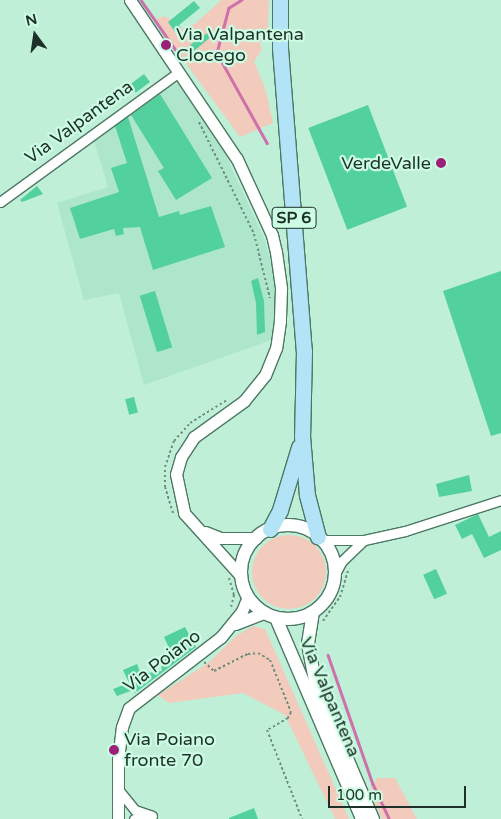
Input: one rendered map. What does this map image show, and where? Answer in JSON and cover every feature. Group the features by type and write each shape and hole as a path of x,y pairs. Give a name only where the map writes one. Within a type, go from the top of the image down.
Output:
{"highway":[{"name":"SP 6","path":"280,0 280,48 304,351 302,436"},
{"path":"270,529 292,478 302,436"},
{"path":"302,436 308,495 320,538"}],"main road":[{"path":"234,576 244,555 256,538 270,529 295,526 320,538 332,556 335,574"},
{"name":"Via Valpantena","path":"270,615 301,618 313,612 326,600 335,574"},
{"name":"Via Valpantena","path":"234,576 248,597 270,615 362,819"},
{"name":"Via Valpantena","path":"313,612 308,644 316,686 373,819"}],"street":[{"name":"Via Valpantena","path":"130,0 237,159 272,235 281,288 276,348 265,375 244,401 194,437 180,457 176,474 179,497 184,512 203,532 234,576"},
{"name":"Via Valpantena","path":"0,202 179,72"},
{"path":"320,538 364,540 405,531 501,500"},
{"path":"203,532 221,538 256,538"},
{"path":"335,574 342,561 364,540"},
{"name":"Via Poiano","path":"232,626 248,597"},
{"name":"Via Poiano","path":"118,819 122,727 130,708 199,657 232,626 246,617 270,615"},
{"path":"118,788 135,810 153,818"},
{"path":"134,819 153,818"}],"path":[{"path":"197,118 254,234 270,306"},
{"path":"176,518 165,487 168,454 190,423 232,396"},
{"path":"321,624 340,597 350,564"},
{"path":"230,610 234,595 234,576"},
{"path":"199,657 214,671 248,654 258,653 270,660 291,712 288,718 267,730 302,819"}],"shaded area":[{"path":"221,0 269,0 268,28 260,44 262,50 254,61 266,91 273,123 240,137 154,20 165,16 183,29 195,24"},
{"path":"181,82 216,134 264,238 281,297 286,335 144,385 119,293 84,300 57,203 108,187 94,141 160,91"},
{"path":"282,535 296,535 310,541 320,551 326,565 326,579 320,593 310,603 296,609 282,609 268,603 258,593 252,579 252,565 258,551 268,541"},
{"path":"253,626 265,629 349,819 335,819 285,715 243,693 169,703 158,695 208,663 236,636"},
{"path":"377,778 395,778 417,819 382,819 370,791"}],"building":[{"path":"194,1 200,8 179,25 181,28 175,32 168,22"},
{"path":"209,32 212,36 194,51 190,45"},
{"path":"144,74 150,82 136,93 130,85"},
{"path":"160,94 212,178 176,200 158,171 164,168 131,115"},
{"path":"368,105 407,207 347,230 308,128"},
{"path":"128,117 159,217 179,211 180,215 211,206 225,247 153,270 140,227 123,228 124,234 116,236 114,229 80,239 70,208 119,192 111,168 127,163 115,126"},
{"path":"37,186 43,194 22,202 20,200"},
{"path":"501,271 501,433 491,436 443,291"},
{"path":"258,278 264,301 265,332 257,335 256,303 251,281"},
{"path":"155,291 172,347 157,352 140,296"},
{"path":"134,397 138,413 129,415 125,399"},
{"path":"469,475 472,491 439,497 436,484"},
{"path":"478,514 489,537 501,531 501,550 484,558 472,534 462,539 455,525"},
{"path":"436,569 447,594 434,599 423,575"},
{"path":"185,627 196,647 135,693 133,690 117,696 113,689 129,683 123,670 137,664 141,674 162,671 160,657 171,652 164,637"},
{"path":"254,808 258,819 229,819 229,818"}],"waterway":[{"path":"141,0 182,59"},
{"path":"242,0 229,8 217,53 267,143"},
{"path":"328,655 373,784 389,819"}],"place":[{"name":"Via Valpantena Clocego","path":"166,45"},
{"name":"VerdeValle","path":"441,163"},
{"name":"Via Poiano fronte 70","path":"114,750"}]}
